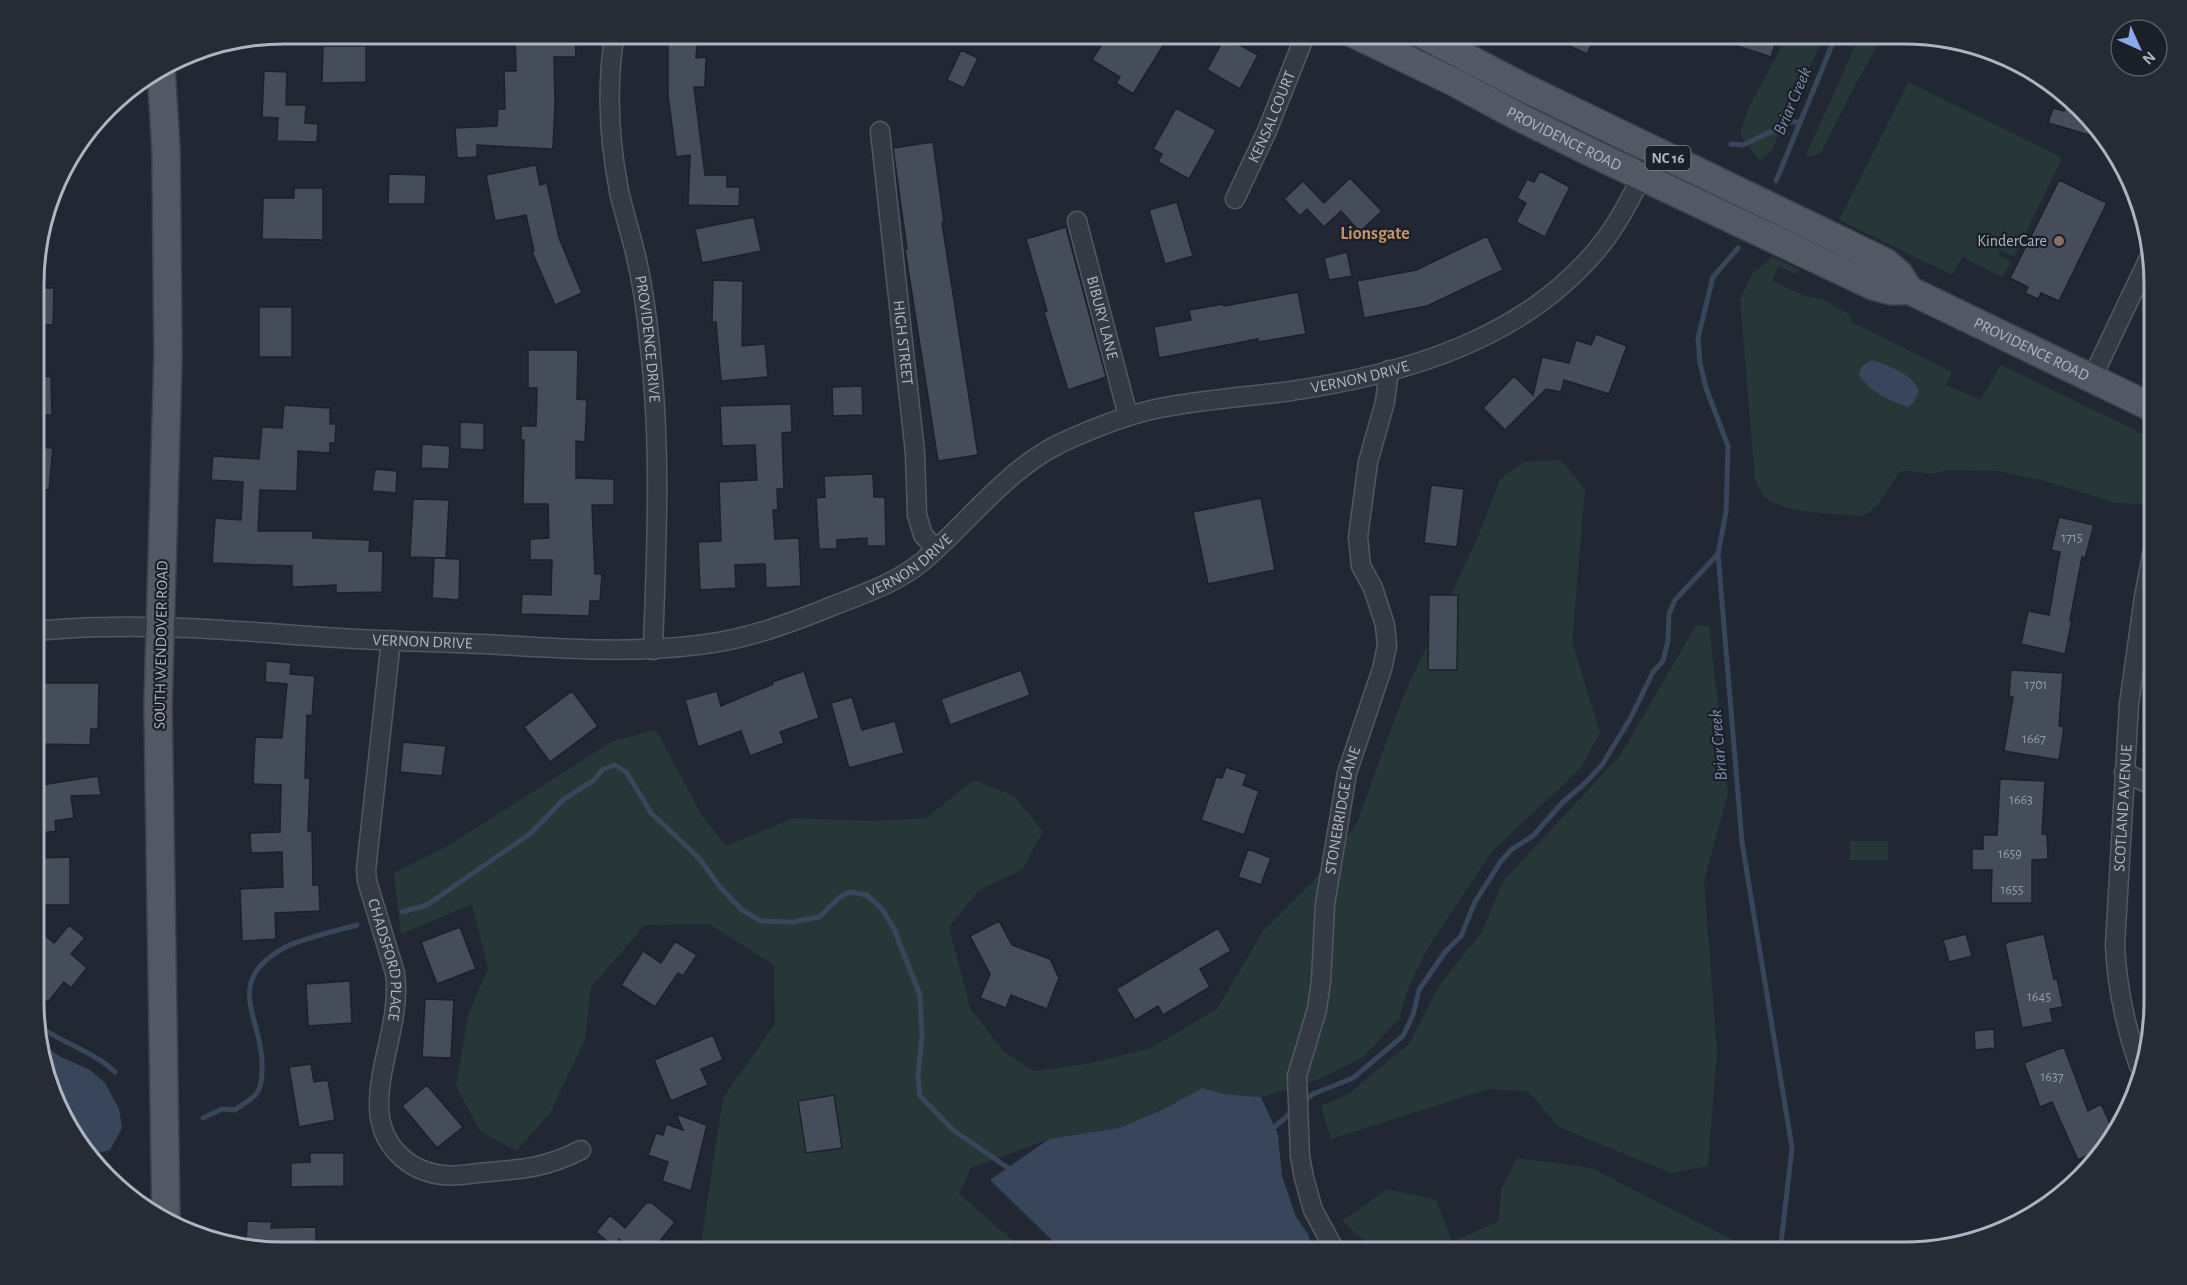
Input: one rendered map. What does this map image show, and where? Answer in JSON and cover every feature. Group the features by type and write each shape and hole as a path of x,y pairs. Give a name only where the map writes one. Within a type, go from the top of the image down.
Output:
{"main road":[{"name":"PROVIDENCE ROAD","path":"1375,44 1642,177 1873,286 1892,291 1910,290 2144,404"},
{"name":"PROVIDENCE ROAD","path":"1463,44 1519,85 1885,262 1899,274 1910,290"},
{"name":"SOUTH WENDOVER ROAD","path":"162,77 166,150 168,357 158,705 166,1211"}],"street":[{"name":"PROVIDENCE DRIVE","path":"614,44 610,79 613,151 619,190 643,291 653,376 657,510 653,650"},
{"name":"KENSAL COURT","path":"1235,199 1267,131 1302,44"},
{"path":"1454,82 1462,44"},
{"name":"HIGH STREET","path":"880,131 915,453 917,515 923,535 936,549"},
{"name":"VERNON DRIVE","path":"44,631 109,627 161,628 620,651 704,645 734,639 800,619 894,580 917,566 1008,479 1054,446 1100,426 1128,416 1186,404 1288,391 1389,370 1435,357 1474,342 1511,323 1545,300 1582,265 1607,237 1642,177 1654,150"},
{"name":"BIBURY LANE","path":"1077,221 1128,416"},
{"path":"2092,378 2143,270"},
{"name":"STONEBRIDGE LANE","path":"1331,1242 1313,1210 1300,1156 1297,1076 1317,1009 1321,981 1325,904 1347,773 1383,669 1387,646 1385,625 1373,588 1361,566 1358,537 1368,462 1385,402 1389,370"},
{"name":"SCOTLAND AVENUE","path":"2136,1059 2127,1033 2117,980 2116,956 2124,772 2144,597"},
{"name":"CHADSFORD PLACE","path":"391,640 366,870 367,881 396,984 396,1011 379,1103 380,1122 385,1136 392,1148 403,1159 427,1172 445,1176 544,1166 581,1150"},
{"path":"2124,772 2144,782"}],"shaded area":[{"path":"1783,44 1821,44 1786,113 1773,149 1760,161 1740,134 1748,109"},
{"path":"1856,44 1879,44 1820,154 1805,157"},
{"path":"1909,82 2062,158 2014,257 2000,250 1998,254 2011,262 2002,277 1962,257 1952,275 1839,220"},
{"path":"1771,256 1800,270 1796,274 1778,266 1772,281 1805,296 1822,299 1850,315 1851,322 1952,372 1946,385 1980,400 2001,365 2144,435 2143,504 2116,503 2045,481 1997,471 1947,470 1932,474 1901,471 1879,503 1870,512 1860,516 1797,510 1774,503 1765,497 1755,480 1740,299 1752,274"},
{"path":"1561,460 1585,489 1572,641 1600,733 1580,769 1493,850 1429,946 1409,986 1399,1019 1362,1058 1320,1079 1261,1097 1224,1094 1202,1088 1164,1109 1119,1128 1049,1139 971,1168 959,1194 1014,1242 704,1242 702,1236 723,1098 775,1024 774,965 709,924 645,925 591,987 585,1039 550,1113 516,1151 480,1131 456,1086 468,1015 488,969 472,904 401,934 394,873 446,847 613,741 656,730 701,814 726,846 794,818 871,821 926,818 974,780 1014,796 1043,831 1022,870 979,890 949,927 970,1008 1003,1051 1034,1071 1087,1064 1151,1048 1217,1009 1263,931 1313,881 1356,825 1402,699 1478,537 1500,479 1523,462"},
{"path":"1696,625 1709,626 1728,793 1704,881 1717,1052 1708,1166 1671,1173 1559,1127 1528,1091 1488,1089 1331,1139 1321,1106 1347,1095 1409,1044 1440,984 1482,932 1503,881 1620,756"},
{"path":"1850,841 1888,841 1888,860 1850,860"},
{"path":"1517,1158 1591,1168 1734,1242 1452,1242 1499,1221 1501,1189"},
{"path":"1388,1189 1436,1200 1452,1242 1366,1242 1342,1221"}],"water":[{"path":"1872,360 1900,371 1912,380 1919,391 1914,402 1908,407 1874,391 1863,381 1859,375 1861,367"},
{"path":"48,1048 90,1070 105,1083 119,1109 122,1128 110,1150 97,1153 76,1122 56,1079"},
{"path":"1202,1088 1224,1094 1261,1097 1278,1135 1282,1176 1296,1217 1308,1234 1310,1242 1054,1242 990,1180 1049,1139 1119,1128 1164,1109"}],"building":[{"path":"515,44 575,44 576,57 554,57 553,149 477,145 477,157 457,158 455,128 497,126 498,109 505,109 504,71 516,71"},
{"path":"668,44 697,44 696,58 706,57 705,87 694,87 705,175 727,175 727,187 740,187 739,206 688,205 690,155 676,157 668,95"},
{"path":"1102,44 1164,44 1133,94 1116,83 1120,77 1092,60"},
{"path":"1221,44 1238,44 1258,55 1240,89 1207,70"},
{"path":"1565,44 1592,44 1587,54"},
{"path":"1731,44 1775,44 1771,57"},
{"path":"323,46 366,46 366,82 322,83"},
{"path":"961,50 978,58 964,88 947,80"},
{"path":"264,71 287,72 286,105 306,105 305,123 318,124 317,142 277,141 278,118 262,117"},
{"path":"2065,106 2093,136 2048,123 2053,108 2064,111"},
{"path":"1176,108 1216,130 1189,179 1158,162 1162,154 1153,149"},
{"path":"933,142 944,223 942,223 978,455 938,461 905,249 907,249 893,148"},
{"path":"536,165 540,185 547,183 559,238 582,293 555,305 532,252 534,251 526,215 495,221 486,175"},
{"path":"1540,171 1570,187 1545,237 1516,222 1526,203 1517,198 1527,179 1534,182"},
{"path":"389,174 426,175 425,204 388,204"},
{"path":"1350,178 1382,211 1360,232 1341,211 1324,227 1307,209 1300,216 1284,199 1303,181 1324,203"},
{"name":"KinderCare","path":"2059,180 2107,203 2059,301 2041,293 2038,299 2025,293 2028,287 2010,278"},
{"path":"294,188 323,188 323,240 262,239 263,198 294,198"},
{"path":"1177,202 1193,256 1165,264 1149,210"},
{"path":"754,217 761,251 702,263 695,229"},
{"path":"1066,227 1106,377 1068,390 1044,312 1047,311 1026,239"},
{"path":"1487,236 1503,270 1427,306 1364,318 1357,281 1416,270"},
{"path":"1347,252 1352,276 1329,280 1324,258"},
{"path":"713,280 743,281 742,346 765,344 768,377 721,381 716,322 712,322"},
{"path":"44,288 54,288 53,325 44,324"},
{"path":"1298,292 1306,334 1258,342 1258,339 1159,358 1154,327 1191,320 1189,310"},
{"path":"259,307 292,307 292,357 259,357"},
{"path":"1596,334 1627,346 1609,394 1564,380 1561,392 1546,389 1505,430 1483,408 1514,376 1533,395 1542,357 1569,363 1576,340 1591,345"},
{"path":"528,350 578,350 577,399 587,400 585,442 576,441 576,478 614,479 614,505 592,505 595,574 602,574 600,601 590,601 589,616 521,614 522,594 551,595 552,560 530,560 530,539 549,538 548,504 523,504 524,440 521,440 521,426 536,426 537,388 528,388"},
{"path":"44,376 51,376 52,415 44,415"},
{"path":"862,386 863,415 833,416 832,387"},
{"path":"791,404 792,432 782,433 784,489 777,489 778,510 773,510 775,539 799,538 801,586 766,588 765,564 735,565 736,588 700,590 698,542 721,541 719,482 757,480 755,445 722,446 720,406"},
{"path":"284,405 330,408 330,424 336,424 335,443 330,443 330,453 298,451 297,491 260,490 258,531 313,531 313,538 370,540 369,551 383,551 382,592 336,593 336,585 292,587 292,566 212,563 215,518 241,520 243,482 211,480 213,456 259,459 262,427 282,428"},
{"path":"460,422 484,423 484,450 460,449"},
{"path":"422,444 450,446 449,469 421,468"},
{"path":"44,448 53,448 49,490 44,490"},
{"path":"375,469 397,471 396,493 372,491"},
{"path":"873,474 874,497 885,497 886,546 867,546 867,538 837,540 837,549 819,549 816,498 825,497 824,476"},
{"path":"1431,485 1464,489 1457,547 1424,543"},
{"path":"1261,498 1275,570 1208,584 1193,512"},
{"path":"413,499 449,500 446,558 410,557"},
{"path":"2059,517 2094,525 2085,558 2082,557 2065,654 2021,644 2028,611 2049,615 2060,552 2051,550"},
{"path":"434,558 460,559 459,600 432,598"},
{"path":"1429,595 1458,595 1457,670 1428,670"},
{"path":"266,661 291,663 290,674 315,676 312,716 307,715 305,778 310,778 308,831 312,831 313,885 319,885 320,911 275,913 276,939 242,941 240,889 283,887 282,852 251,853 250,833 280,832 281,785 253,784 255,737 282,738 287,684 265,682"},
{"path":"1021,670 1030,695 950,725 941,699"},
{"path":"2011,670 2063,673 2059,726 2064,727 2059,760 2004,751 2013,697 2009,697"},
{"path":"804,671 819,718 780,732 784,743 750,756 741,731 698,747 685,700 717,691 721,706 773,684 772,682"},
{"path":"44,683 99,683 98,729 91,729 90,745 44,744"},
{"path":"572,691 598,726 550,762 524,727"},
{"path":"852,697 862,730 895,721 904,753 849,768 831,703"},
{"path":"403,742 446,746 442,776 400,772"},
{"path":"1226,767 1247,774 1243,785 1259,791 1244,835 1201,820 1216,777 1222,778"},
{"path":"98,776 101,795 71,796 74,818 55,821 56,831 44,833 44,785"},
{"path":"2000,779 2045,781 2042,834 2047,834 2048,859 2032,860 2032,903 1991,903 1992,870 1972,870 1972,849 1983,849 1983,835 1997,835"},
{"path":"1248,849 1271,858 1261,885 1238,877"},
{"path":"70,857 70,905 44,905 44,858"},
{"path":"999,921 1012,945 1050,959 1059,978 1047,1009 1011,995 1006,1008 980,998 990,974 970,936"},
{"path":"69,925 85,938 71,954 87,968 71,988 64,982 48,1002 44,999 44,935 54,943"},
{"path":"460,927 476,969 437,984 421,942"},
{"path":"1218,928 1231,951 1200,969 1210,987 1163,1015 1158,1006 1135,1020 1116,989"},
{"path":"1966,934 1972,956 1949,962 1943,940"},
{"path":"2044,934 2063,1007 2050,1009 2053,1022 2022,1028 2005,943"},
{"path":"675,941 697,955 683,976 678,973 655,1007 621,985 643,951 661,963"},
{"path":"350,981 352,1023 308,1026 306,984"},
{"path":"425,999 454,1000 451,1058 422,1057"},
{"path":"1994,1029 1995,1048 1975,1050 1974,1031"},
{"path":"713,1035 723,1060 701,1069 708,1085 671,1101 654,1060"},
{"path":"2064,1047 2088,1111 2101,1104 2110,1123 2088,1155 2078,1160 2052,1102 2040,1107 2024,1063"},
{"path":"311,1064 314,1082 328,1080 335,1120 299,1127 289,1067"},
{"path":"427,1085 463,1127 437,1148 402,1106"},
{"path":"834,1095 842,1148 806,1153 798,1101"},
{"path":"676,1114 707,1125 691,1191 662,1181 668,1162 648,1155 656,1133 663,1135 666,1124 683,1130"},
{"path":"310,1153 344,1153 344,1186 291,1187 291,1163 310,1162"},
{"path":"646,1203 652,1203 675,1222 659,1242 623,1242 619,1239 616,1242 608,1242 596,1232 610,1215 625,1228"},
{"path":"247,1221 272,1222 271,1228 316,1227 316,1242 246,1238"}],"waterway":[{"name":"Briar Creek","path":"1776,181 1832,44"},
{"path":"1731,144 1743,145 1792,122 1799,122"},
{"name":"Briar Creek","path":"1738,248 1713,277 1698,338 1700,363 1706,388 1728,446 1726,512 1718,554 1742,842 1792,1148 1781,1242"},
{"path":"1302,1103 1313,1094 1353,1078 1403,1036 1413,1015 1419,990 1445,952 1461,936 1475,902 1501,861 1512,849 1533,836 1563,802 1602,765 1630,719 1653,672 1663,661 1668,641 1669,614 1675,600 1718,554"},
{"path":"402,912 427,905 531,833 563,800 594,780 603,769 615,765 627,773 651,813 699,858 720,887 742,910 761,921 793,922 819,917 840,897 850,892 867,895 882,909 894,929 920,995 922,1036 918,1076 920,1096 953,1130 1014,1170"},
{"path":"203,1118 222,1109 235,1110 257,1093 261,1083 261,1053 250,1004 250,990 254,976 264,962 282,949 298,942 357,925"},
{"path":"46,1030 97,1058 115,1072"},
{"path":"1270,1131 1293,1111"}],"place":[{"name":"KinderCare","path":"2059,241"}],"district":[{"name":"Lionsgate","path":"1375,234"}]}
